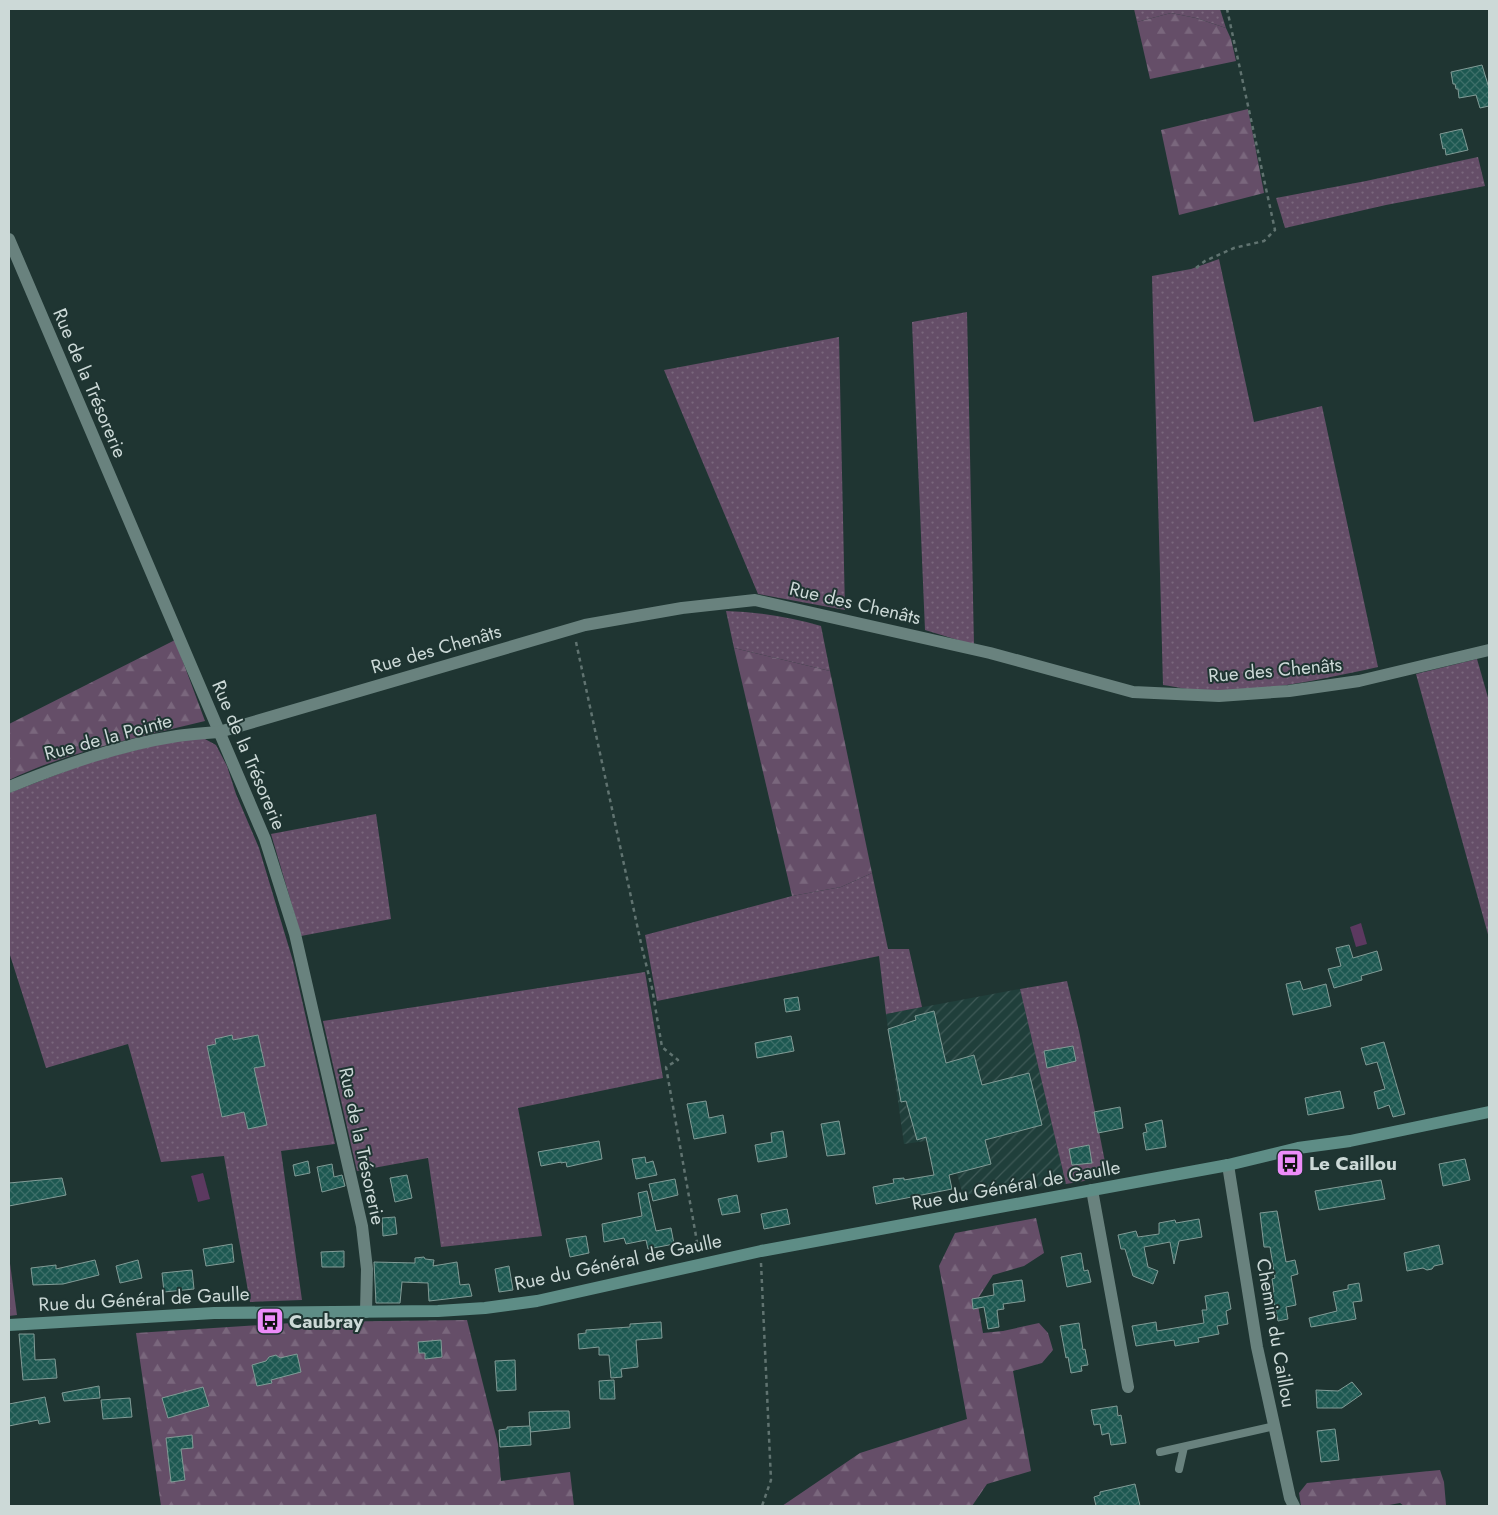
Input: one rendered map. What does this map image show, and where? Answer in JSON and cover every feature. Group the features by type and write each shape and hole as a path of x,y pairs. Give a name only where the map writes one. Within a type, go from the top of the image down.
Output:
{"main road":[{"name":"Rue du Général de Gaulle","path":"9,1325 214,1313 438,1311 485,1308 537,1300 761,1251 1228,1165 1298,1148 1350,1141 1489,1112"}],"street":[{"name":"Rue de la Trésorerie","path":"9,239 264,839 295,934 362,1226 366,1268 366,1312"},
{"name":"Rue des Chenâts","path":"219,732 573,628 682,608 755,600 990,653 1133,692 1219,696 1289,692 1358,681 1489,650"},
{"name":"Rue de la Pointe","path":"9,787 50,770 110,752 176,736 219,732"},
{"name":"Chemin du Caillou","path":"1228,1165 1257,1347 1290,1498 1294,1506"},
{"path":"1092,1190 1128,1386"}],"lane":[{"path":"1160,1452 1275,1426"},
{"path":"1179,1468 1184,1447"}],"path":[{"path":"1196,268 1205,261 1234,248 1264,241 1276,230 1227,9"},
{"path":"573,628 652,988 662,1046 678,1060 666,1067 701,1264"},
{"path":"761,1251 771,1480 762,1506"}],"shaded area":[{"path":"1361,923 1367,944 1356,947 1350,927"},
{"path":"1020,989 1066,1184 963,1195 947,1138 904,1144 886,1014"},
{"path":"203,1173 210,1199 198,1202 191,1176"}],"green space":[{"path":"1134,9 1220,9 1226,28 1196,18 1171,13 1137,22"},
{"path":"1171,13 1196,18 1226,28 1231,39 1236,61 1150,79 1137,22"},
{"path":"1248,109 1264,193 1179,215 1161,130"},
{"path":"1478,157 1485,186 1386,205 1285,228 1276,198 1366,181"},
{"path":"1219,259 1254,422 1322,406 1378,667 1272,687 1229,691 1191,690 1163,685 1152,276 1191,269"},
{"path":"967,312 974,645 925,630 912,322"},
{"path":"839,337 845,610 758,594 664,370"},
{"path":"726,611 774,616 821,626 830,671 734,648"},
{"path":"175,640 205,721 80,753 9,780 9,724"},
{"path":"734,648 830,671 872,873 841,887 792,896"},
{"path":"1477,659 1489,701 1489,938 1416,674"},
{"path":"188,737 205,739 216,745 227,766 236,794 259,848 293,961 335,1144 281,1151 302,1300 250,1302 224,1156 161,1162 128,1044 46,1068 9,952 9,793 92,761"},
{"path":"376,814 391,919 301,936 271,834"},
{"path":"872,873 888,949 909,949 922,1007 886,1014 879,956 657,1001 645,935 792,896 841,887"},
{"path":"645,972 663,1078 518,1108 542,1236 441,1247 428,1158 357,1171 323,1021"},
{"path":"1067,981 1079,1031 1108,1177 1066,1184 1020,989"},
{"path":"1036,1218 1044,1253 1024,1266 993,1275 977,1300 983,1333 1003,1331 1039,1323 1048,1333 1053,1350 1042,1363 1013,1371 1031,1471 987,1484 972,1506 782,1506 860,1453 967,1419 939,1266 955,1233"},
{"path":"9,1256 17,1315 9,1316"},
{"path":"467,1320 498,1444 501,1481 570,1472 574,1506 161,1506 136,1333 307,1322"},
{"path":"1440,1470 1444,1482 1446,1505 1443,1506 1404,1506 1400,1503 1384,1506 1301,1506 1299,1493 1307,1483"}],"building":[{"path":"1482,65 1489,88 1489,106 1480,108 1476,95 1459,98 1458,89 1453,84 1451,72"},
{"path":"1462,129 1468,150 1446,155 1440,134"},
{"path":"1349,945 1353,958 1377,951 1382,970 1361,976 1362,980 1334,988 1328,969 1341,966 1336,948"},
{"path":"1300,981 1303,990 1326,984 1331,1006 1293,1015 1286,984"},
{"path":"798,997 800,1010 786,1012 784,999"},
{"path":"934,1011 946,1063 974,1055 982,1085 1029,1073 1042,1125 985,1140 991,1164 949,1175 952,1189 876,1204 873,1187 894,1183 893,1179 904,1178 904,1180 934,1175 926,1137 917,1140 906,1101 901,1102 888,1029 916,1020 915,1016"},
{"path":"232,1035 233,1040 258,1035 265,1066 254,1068 267,1125 248,1129 244,1112 222,1117 207,1046 216,1044 215,1039"},
{"path":"791,1036 794,1051 757,1058 755,1043"},
{"path":"1384,1042 1405,1114 1393,1117 1389,1105 1378,1109 1374,1092 1385,1089 1377,1062 1366,1065 1361,1048"},
{"path":"1073,1046 1076,1061 1047,1068 1044,1051"},
{"path":"1340,1091 1344,1108 1308,1115 1305,1098"},
{"path":"706,1101 709,1118 723,1115 726,1133 694,1139 687,1104"},
{"path":"1120,1107 1123,1128 1098,1133 1094,1112"},
{"path":"1162,1120 1166,1147 1146,1150 1143,1133 1147,1132 1145,1124"},
{"path":"839,1121 845,1154 827,1156 821,1124"},
{"path":"783,1131 787,1157 758,1162 755,1145 772,1142 771,1133"},
{"path":"599,1141 602,1159 567,1167 566,1162 541,1166 538,1152"},
{"path":"1089,1145 1092,1163 1072,1165 1069,1149"},
{"path":"645,1157 646,1163 653,1161 657,1175 636,1179 632,1159"},
{"path":"1465,1159 1470,1180 1443,1186 1439,1164"},
{"path":"308,1161 310,1173 295,1176 293,1165"},
{"path":"332,1164 334,1177 342,1175 345,1186 322,1192 317,1167"},
{"path":"407,1175 412,1198 395,1202 390,1178"},
{"path":"62,1178 66,1195 9,1206 9,1183"},
{"path":"675,1179 678,1195 653,1201 649,1184"},
{"path":"1381,1180 1385,1199 1319,1210 1315,1191"},
{"path":"647,1191 656,1231 671,1228 674,1244 648,1249 646,1240 626,1244 624,1238 604,1242 602,1224 642,1216 638,1193"},
{"path":"737,1195 740,1212 722,1215 718,1199"},
{"path":"787,1209 790,1224 764,1229 761,1214"},
{"path":"1277,1211 1286,1262 1295,1260 1298,1274 1291,1276 1296,1305 1286,1307 1288,1319 1278,1321 1272,1292 1274,1292 1272,1279 1275,1278 1270,1247 1264,1247 1260,1213"},
{"path":"395,1217 397,1234 383,1236 382,1218"},
{"path":"1199,1219 1202,1237 1179,1241 1174,1264 1170,1242 1144,1247 1148,1267 1158,1271 1153,1284 1133,1276 1125,1249 1121,1249 1118,1235 1136,1231 1138,1237 1159,1234 1159,1223 1175,1220 1176,1223"},
{"path":"586,1236 589,1253 570,1257 566,1239"},
{"path":"232,1244 234,1262 206,1266 203,1249"},
{"path":"1439,1245 1443,1264 1427,1270 1423,1268 1407,1271 1404,1253"},
{"path":"344,1251 344,1267 322,1267 321,1252"},
{"path":"1081,1253 1084,1271 1088,1270 1091,1282 1067,1287 1061,1257"},
{"path":"424,1257 425,1259 434,1260 433,1266 457,1262 460,1285 469,1284 472,1296 429,1301 428,1283 402,1282 400,1303 376,1303 374,1262 415,1263 415,1258"},
{"path":"95,1260 99,1275 63,1284 33,1285 31,1268 56,1265 56,1269"},
{"path":"138,1260 142,1278 120,1283 116,1266"},
{"path":"509,1266 513,1290 499,1292 495,1269"},
{"path":"192,1270 194,1289 164,1292 162,1273"},
{"path":"1022,1280 1025,1301 1003,1304 1004,1309 997,1310 999,1327 988,1329 984,1307 973,1309 972,1299 994,1295 993,1284"},
{"path":"1359,1283 1362,1301 1353,1302 1356,1319 1311,1327 1309,1318 1337,1311 1333,1292 1348,1289 1348,1285"},
{"path":"1228,1292 1231,1309 1226,1311 1228,1324 1217,1326 1219,1334 1198,1338 1199,1342 1175,1346 1174,1340 1136,1346 1132,1326 1156,1322 1157,1331 1204,1323 1202,1310 1207,1310 1205,1296"},
{"path":"661,1322 662,1338 636,1340 638,1367 621,1369 622,1377 611,1378 609,1355 599,1355 599,1347 579,1349 578,1334 586,1333 586,1330 630,1327 630,1324"},
{"path":"1079,1323 1083,1350 1085,1349 1088,1365 1081,1366 1082,1371 1071,1373 1060,1326"},
{"path":"19,1334 34,1334 35,1360 55,1359 57,1378 23,1380"},
{"path":"441,1340 442,1357 425,1359 425,1353 419,1353 418,1342"},
{"path":"297,1354 301,1372 271,1380 272,1383 257,1386 252,1365 266,1361 269,1357 276,1355 280,1358"},
{"path":"515,1360 516,1390 497,1391 495,1361"},
{"path":"614,1380 615,1399 600,1399 599,1381"},
{"path":"1352,1382 1362,1394 1342,1408 1317,1408 1316,1390 1338,1391"},
{"path":"99,1386 100,1398 64,1401 62,1393"},
{"path":"203,1387 209,1406 168,1418 162,1398"},
{"path":"45,1397 50,1422 39,1424 38,1420 9,1426 9,1404"},
{"path":"130,1398 132,1417 103,1419 101,1400"},
{"path":"1117,1406 1118,1416 1121,1415 1126,1443 1111,1445 1109,1433 1102,1435 1100,1424 1094,1425 1091,1410"},
{"path":"569,1411 570,1428 530,1432 529,1412"},
{"path":"530,1426 531,1445 500,1447 499,1430 507,1429 507,1427"},
{"path":"1335,1429 1339,1460 1321,1462 1317,1431"},
{"path":"192,1435 193,1448 181,1449 185,1480 171,1482 166,1438"},
{"path":"1135,1484 1140,1506 1096,1506 1094,1497 1100,1495 1100,1492"}],"place":[{"name":"Le Caillou","path":"1290,1163"},
{"name":"Caubray","path":"270,1321"}]}
